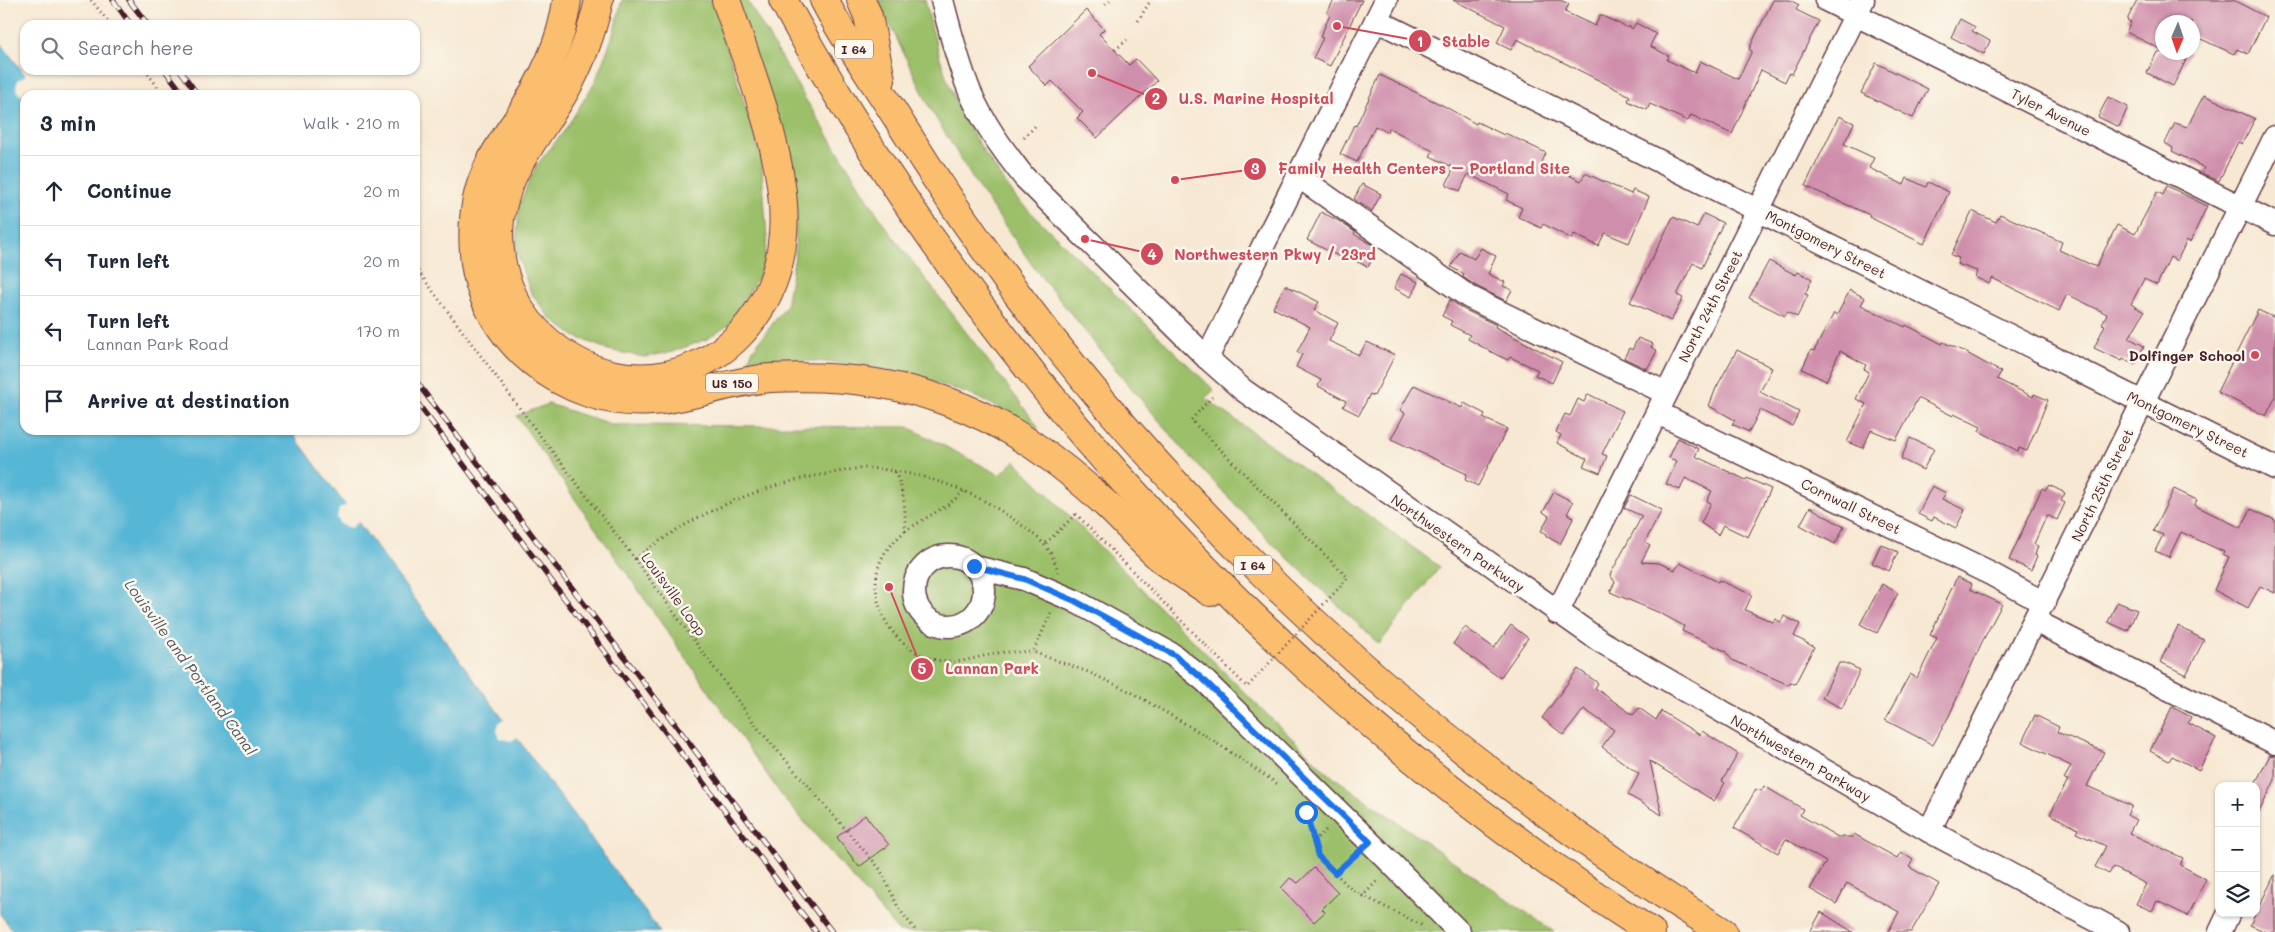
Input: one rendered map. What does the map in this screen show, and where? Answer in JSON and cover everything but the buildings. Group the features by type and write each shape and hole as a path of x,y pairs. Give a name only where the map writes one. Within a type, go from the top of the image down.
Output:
{"highway":[{"name":"US 150","path":"567,0 561,35 546,71 485,173 474,220 474,253 482,291 502,329 522,353 547,374 561,382 591,395 609,400 651,401 739,382 809,378 873,382 943,400 988,419 1037,447 1102,500 1159,557 1266,630"},
{"path":"599,0 578,68 556,106 516,167 506,188 501,210 501,255 510,290 519,308 533,327 556,348 576,360 597,369 622,375 644,377 665,375 686,369 718,353 737,339 759,312 772,284 781,254 784,215 778,172 765,120 726,0"},
{"name":"I 64","path":"783,0 822,70 880,163 937,246 1005,339 1049,394 1142,502 1266,630 1343,700 1426,769 1537,855 1651,932"},
{"name":"I 64","path":"824,0 941,188 998,270 1122,425 1245,557 1335,643 1439,732 1537,808 1660,893 1723,932"},
{"path":"861,0 868,16 884,96"}],"street":[{"name":"Northwestern Parkway","path":"942,0 951,37 970,93 1002,149 1024,177 1207,358 1243,390 1557,613 1600,641 1929,831 2114,931"},
{"path":"1207,358 1386,0"},
{"name":"Tyler Avenue","path":"1826,0 1860,7 2275,224"},
{"name":"North 24th Street","path":"1557,613 1860,7"},
{"name":"Montgomery Street","path":"1376,20 2275,468"},
{"name":"North 25th Street","path":"1929,831 2275,138"},
{"name":"Cornwall Street","path":"1298,176 1469,297 1662,403 1990,574 2039,612 2275,743"},
{"path":"974,566 1024,579 1075,601 1174,655 1205,681 1370,842 1458,932"},
{"path":"2220,932 2227,917"}],"path":[{"path":"92,0 107,20"},
{"path":"1105,4 1110,0"},
{"path":"1138,21 1151,0"},
{"path":"1115,50 1127,40"},
{"path":"149,75 160,90"},
{"path":"1024,138 1037,124"},
{"name":"Louisville Loop","path":"420,274 535,429 635,559 757,727 880,869 899,909 917,932"},
{"path":"1046,543 1076,514 1247,687 1348,578 1191,420 1212,397"},
{"path":"635,559 682,526 726,504 775,486 816,476 863,468 895,471 965,491 993,506 1046,543 1057,567 1060,580"},
{"path":"895,471 902,487 905,508 905,531"},
{"path":"965,491 949,504 905,531 890,545 881,560 877,576 877,593 887,623 896,637 912,651 929,659 943,662 960,662 999,653 1033,652 1088,672 1131,692 1206,736 1283,788"},
{"path":"1033,652 1051,611"},
{"path":"1299,802 1306,812 1318,856 1352,890 1362,897 1425,927"},
{"path":"1335,873 1370,842"}],"green space":[{"path":"622,0 712,0 761,157 767,239 762,270 730,324 707,339 672,352 644,357 609,350 574,336 550,318 531,293 516,251 519,205 536,166 565,130 595,82 612,38"},
{"path":"738,0 747,0 806,100 885,226 1037,425 1039,435 1001,409 980,399 956,389 901,374 818,361 795,361 757,366 752,364 749,359 752,351 786,306 795,256 796,211"},
{"path":"878,0 925,0 940,58 962,114 974,136 1016,198 1214,390 1205,398 1440,567 1379,644 1275,546 1190,457 1117,371 1035,269 976,184 931,110"},
{"path":"548,404 614,425 908,427 1000,475 1015,461 1252,700 1329,774 1554,932 899,932 782,796 517,416"}],"water":[{"name":"Louisville and Portland Canal","path":"0,42 20,68 20,75 25,75 36,90 20,90 20,435 294,435 660,932 14,932 0,914"}],"pier":[{"path":"28,75 39,90 20,90 20,94 16,87 18,80"},
{"path":"348,504 360,520 351,528 340,524 337,517 339,509"},
{"path":"506,718 519,736 511,741 500,738 497,731 499,723"}],"railway":[{"path":"113,0 127,20"},
{"path":"129,0 144,20"},
{"path":"169,75 180,90"},
{"path":"184,75 194,90"},
{"path":"420,387 832,932"},
{"path":"420,407 816,932"}],"place":[{"name":"Stable","path":"1337,26"},
{"name":"U.S. Marine Hospital","path":"1092,73"},
{"name":"Family Health Centers – Portland Site","path":"1175,180"},
{"name":"Northwestern Pkwy / 23rd","path":"1085,239"},
{"name":"Dolfinger School","path":"2255,355"},
{"name":"Lannan Park","path":"889,587"}],"route":[{"path":"974,566 1024,579 1075,601 1174,655 1205,681 1370,842 1335,873 1318,856 1306,812"}]}
